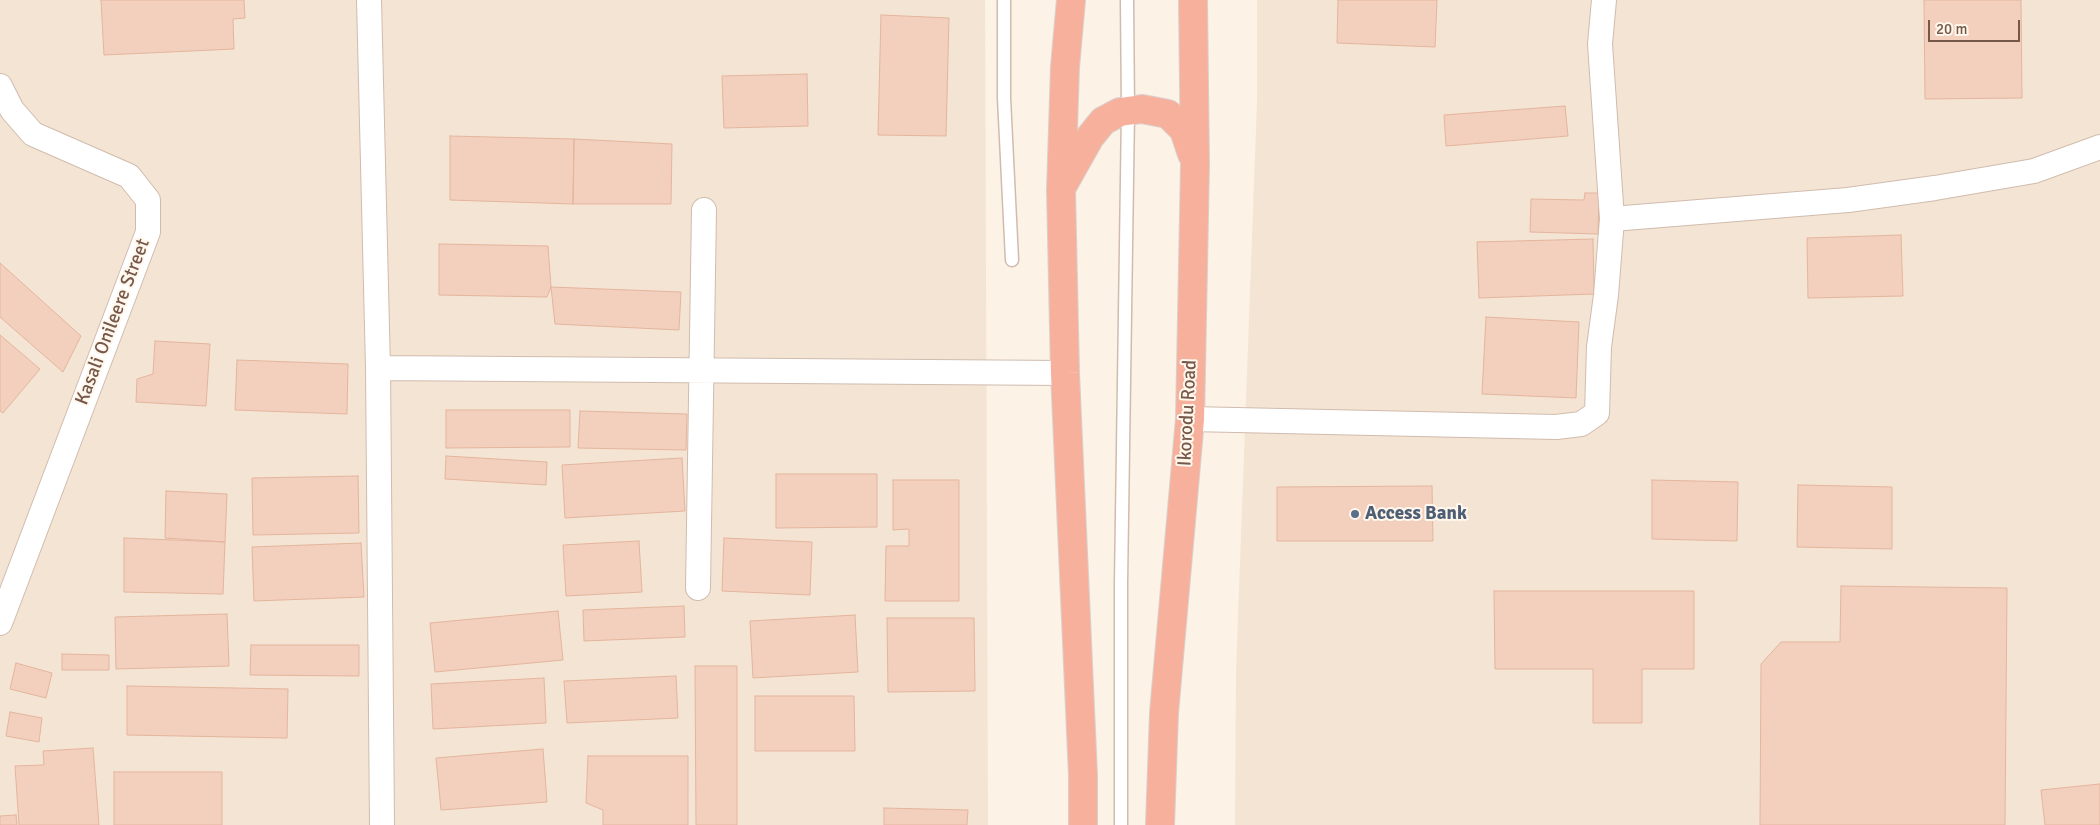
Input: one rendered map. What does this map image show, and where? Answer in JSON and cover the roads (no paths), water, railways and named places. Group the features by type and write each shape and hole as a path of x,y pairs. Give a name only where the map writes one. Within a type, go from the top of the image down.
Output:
{"highway":[{"path":"1071,0 1065,67 1060,190 1065,372 1083,776 1082,825"},
{"name":"Ikorodu Road","path":"1160,825 1164,713 1190,419 1195,166 1194,0"},
{"path":"1060,190 1090,137 1103,121 1120,112 1142,109 1168,114 1184,130 1195,166"}],"street":[{"path":"369,0 378,368 382,825"},
{"path":"1190,419 1556,427 1581,424 1597,413 1599,347 1606,295 1612,219 1600,44 1604,0"},
{"name":"Kasali Onileere Street","path":"0,86 12,110 33,134 129,176 148,200 148,232 0,623"},
{"path":"1612,219 1848,200 1934,188 2034,171 2100,146"},
{"path":"698,588 704,210"},
{"path":"378,368 1065,372"}],"lane":[{"path":"1004,0 1004,98 1012,260"},
{"path":"1121,825 1121,583 1128,111 1127,0"}],"place":[{"name":"Access Bank","path":"1355,514"}]}
